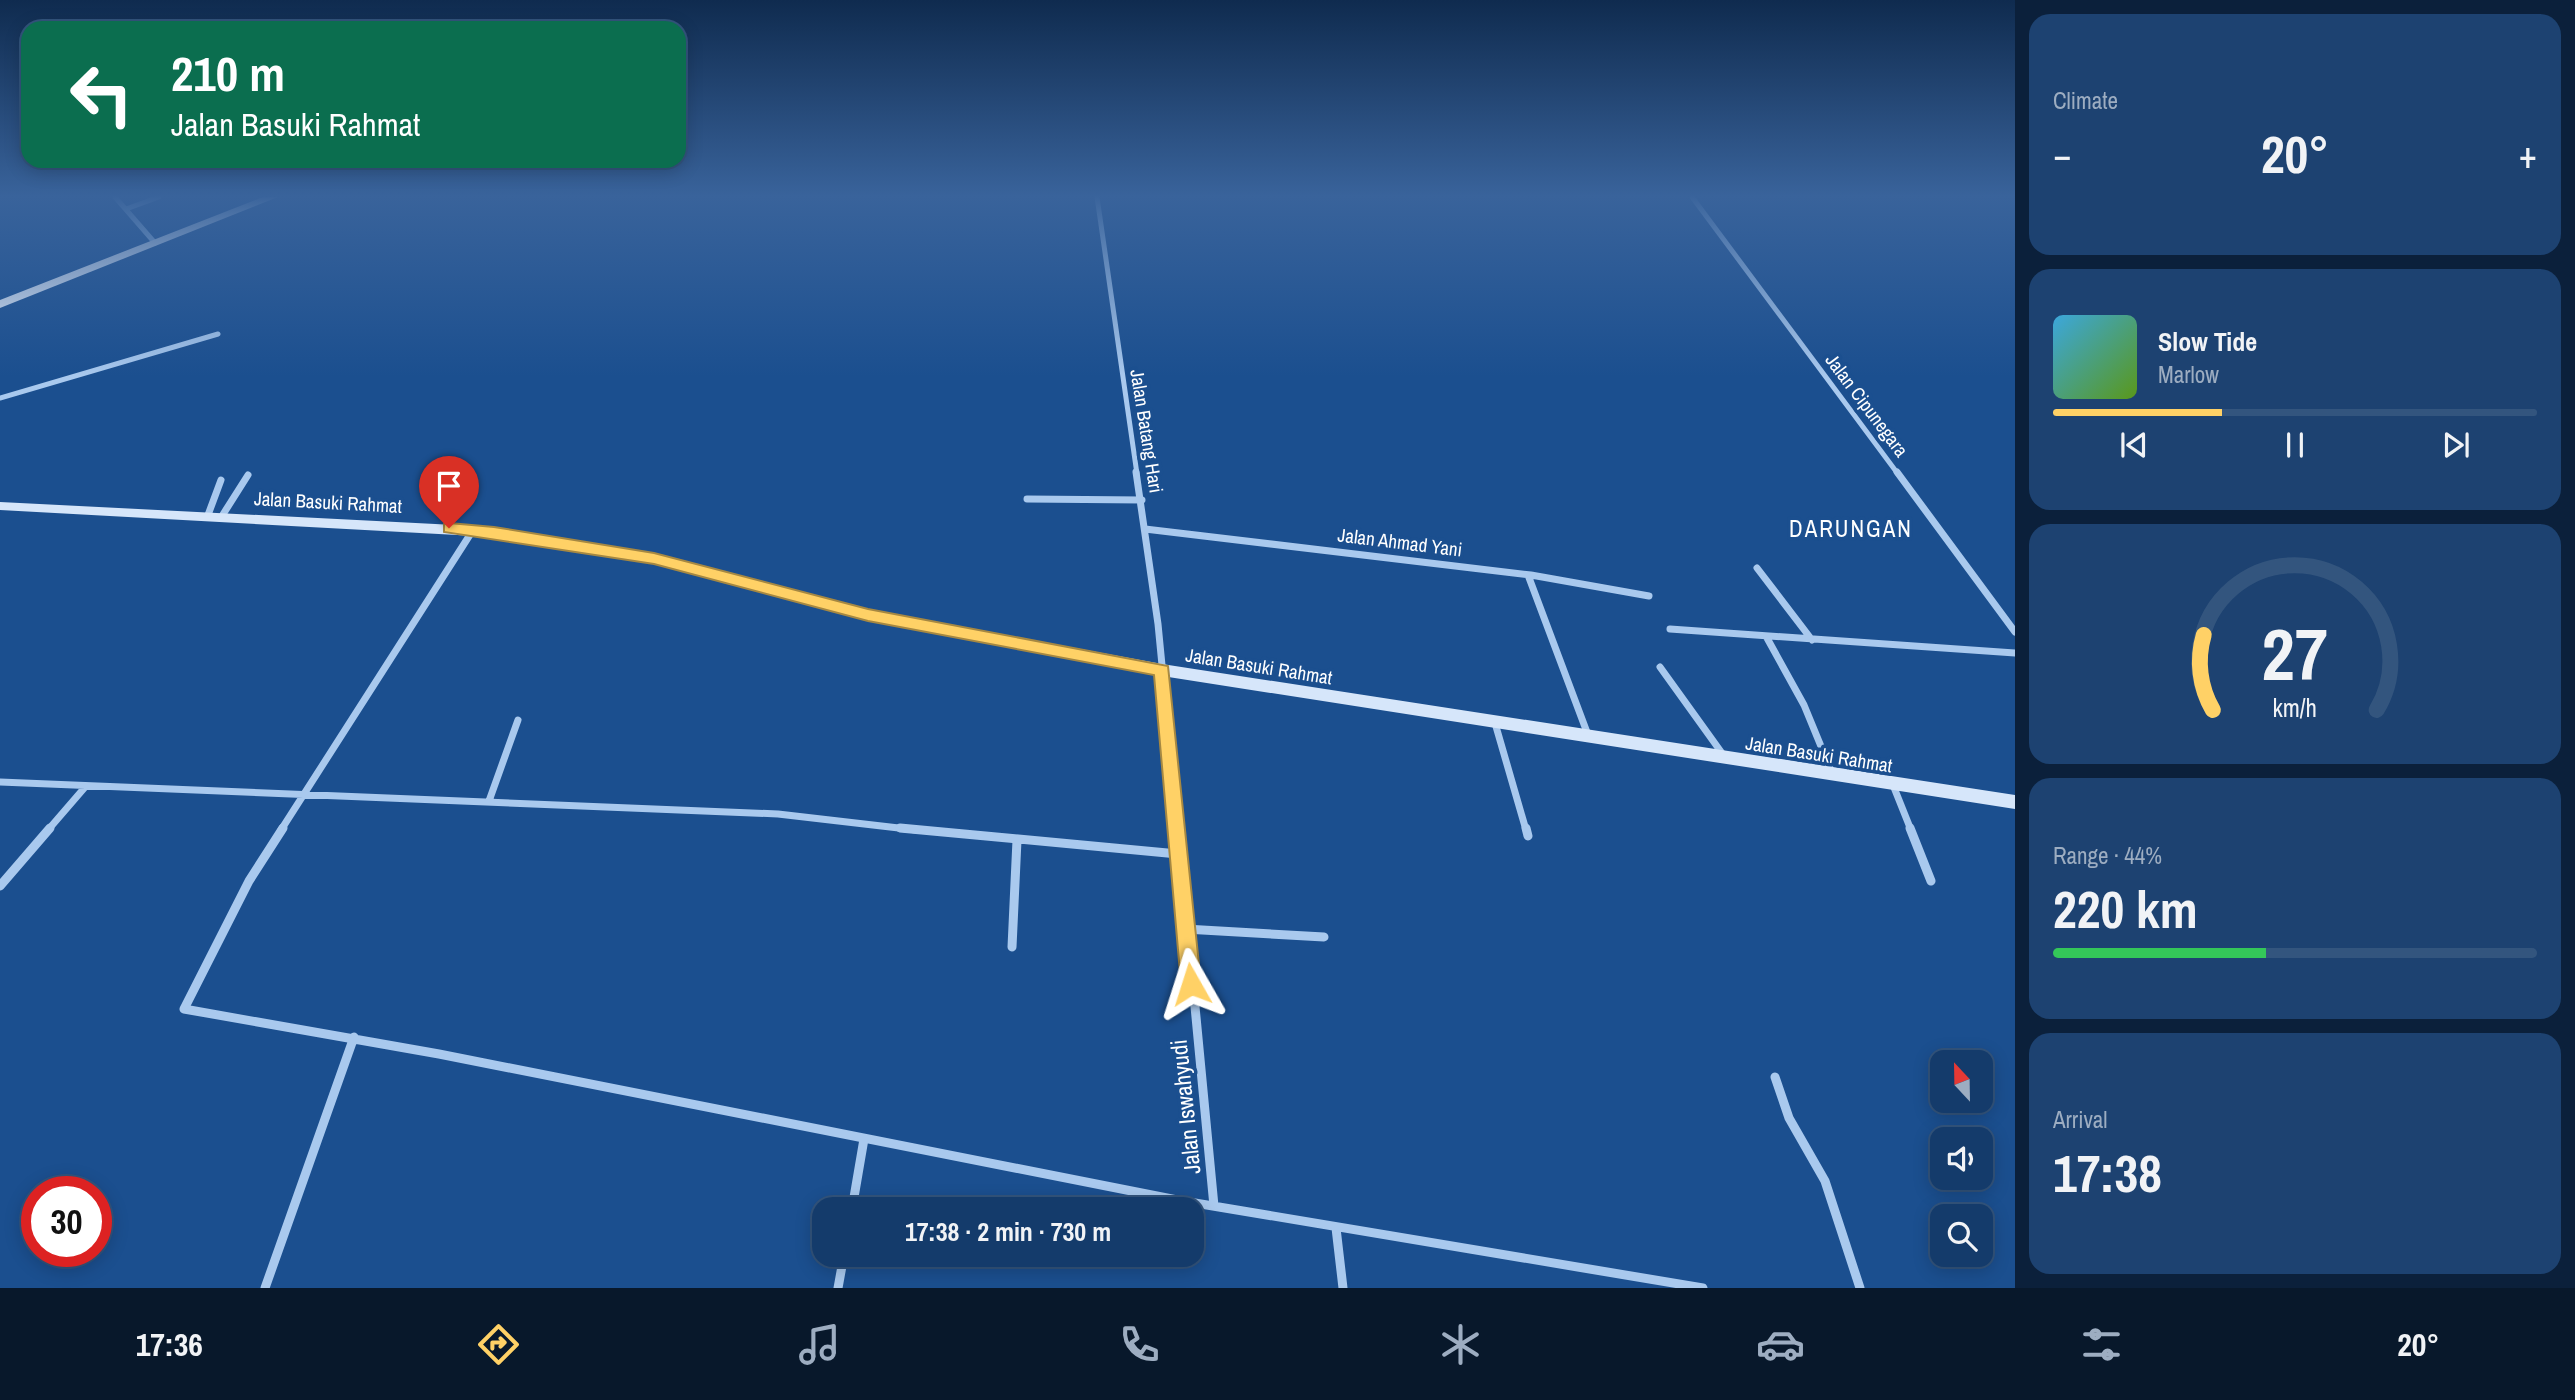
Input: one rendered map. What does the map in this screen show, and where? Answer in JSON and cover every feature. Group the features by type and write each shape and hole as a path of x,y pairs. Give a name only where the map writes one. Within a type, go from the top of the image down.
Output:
{"main road":[{"path":"0,304 119,257"},
{"name":"Jalan Basuki Rahmat","path":"0,506 473,530 654,558 868,615 1162,670 2015,803"}],"street":[{"name":"Jalan Batang Hari","path":"1106,257 1142,500 1162,670"},
{"name":"Jalan Cipunegara","path":"1737,257 2015,632"},
{"path":"0,398 218,334"},
{"path":"215,516 248,475"},
{"path":"215,516 222,480"},
{"path":"1027,499 1142,500"},
{"name":"Jalan Ahmad Yani","path":"1145,529 1372,554 1528,575 1649,596"},
{"path":"473,530 303,795 233,911 184,1009 354,1037 653,1094 864,1139 1214,1206 1703,1288"},
{"path":"1757,568 1812,640"},
{"path":"1528,575 1588,737"},
{"path":"1670,629 1767,638 2015,653"},
{"path":"1767,638 1804,705 1833,776"},
{"path":"1660,667 1695,712 1726,759"},
{"name":"Jalan Iswahyudi","path":"1162,670 1185,929 1214,1206"},
{"path":"489,801 518,720"},
{"path":"1495,723 1528,836"},
{"path":"0,782 778,814 1017,841 1178,854"},
{"path":"1893,785 1931,881"},
{"path":"0,886 86,786"},
{"path":"1012,947 1017,841"},
{"path":"1185,929 1324,937"},
{"path":"265,1288 354,1037"},
{"path":"1775,1077 1788,1118 1825,1181 1860,1288"},
{"path":"854,1197 864,1139"},
{"path":"1336,1228 1343,1288"},
{"path":"838,1288 842,1267"}],"district":[{"name":"DARUNGAN","path":"1851,528"}],"route":[{"path":"449,528 494,532 654,558 772,592 868,615 1162,670 1191,984"}]}
